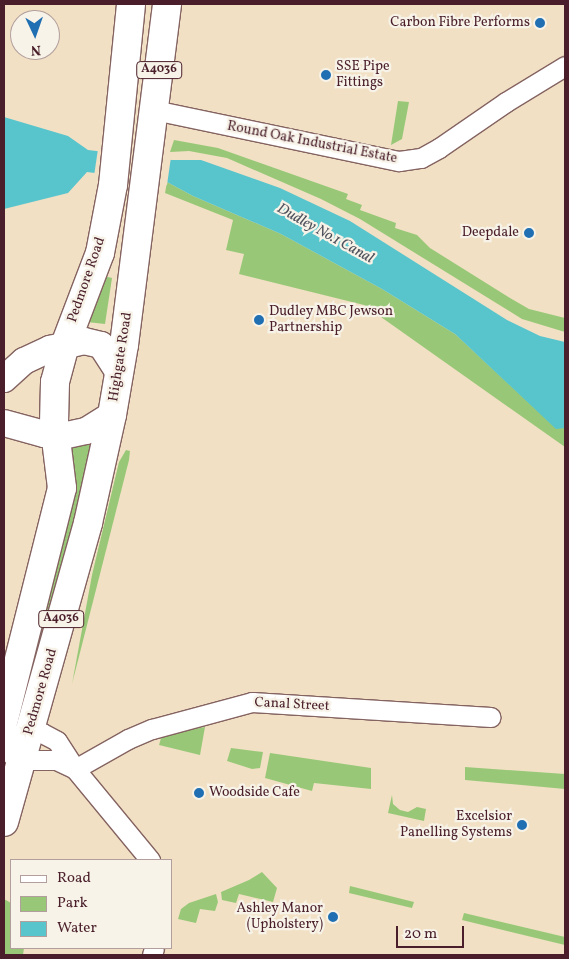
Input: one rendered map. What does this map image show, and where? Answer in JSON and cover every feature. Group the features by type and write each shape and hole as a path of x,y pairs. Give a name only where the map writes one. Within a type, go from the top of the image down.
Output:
{"highway":[{"name":"Pedmore Road","path":"65,345 100,253 113,185 131,4"},
{"name":"A4036","path":"151,123 167,4"},
{"name":"Highgate Road","path":"112,415 144,190 151,123"},
{"name":"A4036","path":"57,435 53,402 55,382 65,345"},
{"name":"Pedmore Road","path":"4,822 10,751 31,730 88,524 112,415"},
{"name":"Pedmore Road","path":"4,719 62,488 57,435"}],"street":[{"name":"Round Oak Industrial Estate","path":"151,123 399,162 421,158 439,148 506,102 565,66"},
{"path":"4,379 24,361 50,349 84,341 101,345 111,357 119,373"},
{"path":"4,423 57,435 86,431 112,415"},
{"name":"Canal Street","path":"75,768 128,739 152,729 252,702 491,717"},
{"path":"31,730 42,733 57,741 75,768 149,859"},
{"path":"10,751 56,760 75,768"}],"green space":[{"path":"398,101 409,102 402,139 391,145"},
{"path":"174,140 218,148 348,194 346,199 362,205 360,210 396,223 395,228 417,235 430,248 529,309 565,318 565,332 522,319 360,219 321,199 227,158 189,151 170,152"},
{"path":"167,182 193,196 281,234 382,289 455,334 556,428 565,428 565,447 364,305 239,274 244,254 226,250 233,220 165,193"},
{"path":"104,276 112,278 105,324 87,322"},
{"path":"90,443 90,462 86,483 19,726 14,727 70,486 73,459 69,445"},
{"path":"126,450 130,451 129,460 72,684 92,575 119,462"},
{"path":"205,727 200,755 159,745 162,735"},
{"path":"231,748 263,752 260,768 252,769 227,761"},
{"path":"270,753 371,768 371,789 314,783 312,791 265,778"},
{"path":"465,767 565,774 565,789 465,780"},
{"path":"392,795 393,804 400,810 408,812 417,807 426,809 424,821 388,813"},
{"path":"262,872 277,888 273,902 239,894 236,903 222,900 221,892"},
{"path":"350,886 414,902 412,908 349,893"},
{"path":"216,894 218,902 215,911 200,909 196,923 178,919 181,909 189,903"},
{"path":"4,899 10,902 10,949 24,949 23,955 4,955"},
{"path":"464,913 565,937 565,945 462,920"}],"water":[{"name":"Dudley No.1 Canal","path":"4,117 68,136 88,150 172,160 201,160 280,188 350,221 507,320 540,336 565,342 565,428 556,429 455,334 382,289 281,234 193,196 167,182 87,172 68,193 4,209"}],"pier":[{"path":"98,149 171,157 167,185 94,176"}],"place":[{"name":"Carbon Fibre Performs","path":"540,23"},
{"name":"SSE Pipe Fittings","path":"326,75"},
{"name":"Deepdale","path":"529,233"},
{"name":"Dudley MBC Jewson Partnership","path":"259,320"},
{"name":"Woodside Cafe","path":"199,793"},
{"name":"Excelsior Panelling Systems","path":"522,825"},
{"name":"Ashley Manor (Upholstery)","path":"333,917"}]}
